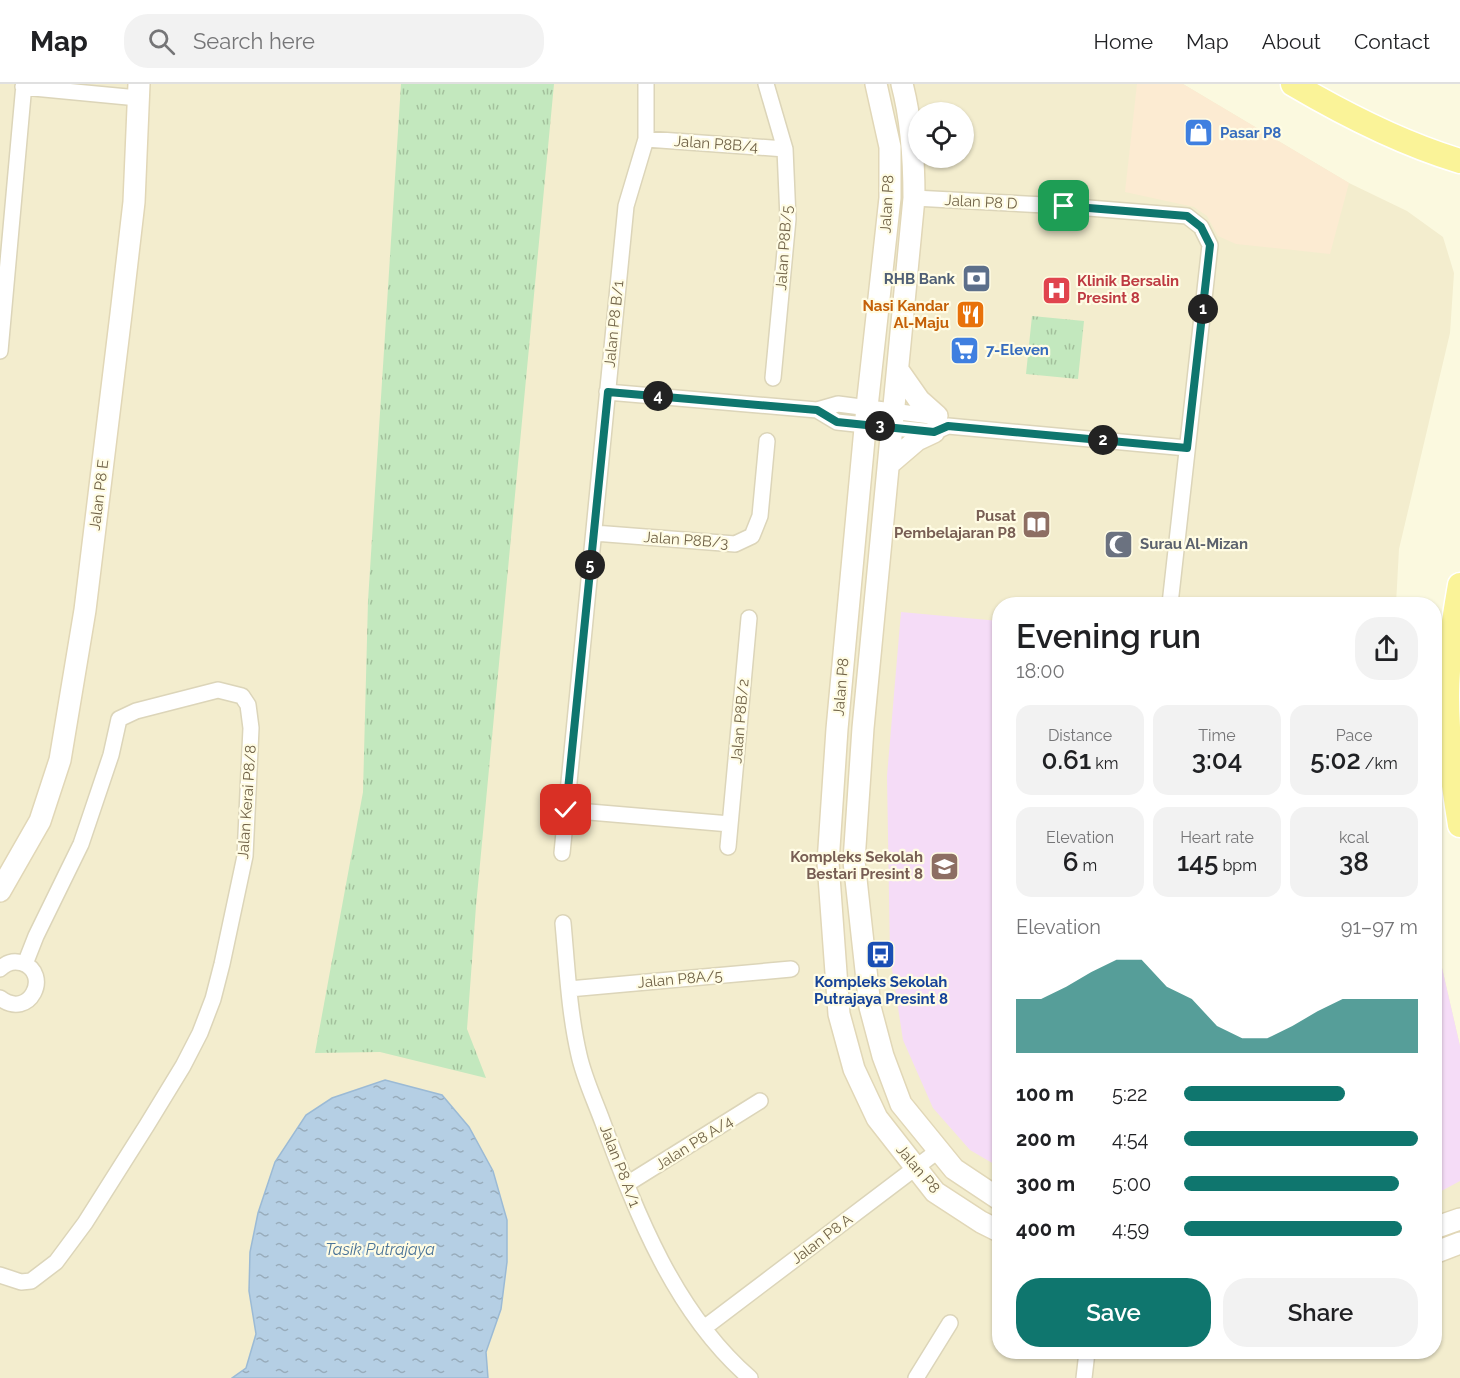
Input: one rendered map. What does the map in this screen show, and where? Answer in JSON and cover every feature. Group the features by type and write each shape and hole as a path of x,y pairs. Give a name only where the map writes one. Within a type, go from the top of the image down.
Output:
{"main road":[{"path":"1293,84 1320,100 1429,152 1460,161"},
{"path":"1429,152 1460,180"},
{"path":"1460,585 1447,694 1451,774 1460,825"}],"street":[{"name":"Jalan P8 B/1","path":"562,853 626,206 646,139 646,84"},
{"name":"Jalan P8B/5","path":"766,84 785,149 788,219 773,378"},
{"name":"Jalan P8","path":"876,84 890,147 890,198 866,416 837,729 828,862 839,1014 854,1069 877,1118 935,1192 992,1228"},
{"name":"Jalan P8","path":"902,84 909,111 914,160 914,198 863,728 854,861 870,1007 883,1056 901,1104 954,1169 992,1194"},
{"path":"0,351 24,85 139,91"},
{"name":"Jalan P8 E","path":"0,891 40,821 60,760 85,610 123,303 134,202 139,91"},
{"name":"Jalan P8B/4","path":"646,139 785,149"},
{"name":"Jalan P8 D","path":"914,198 1064,206 1187,216 1201,227 1210,245 1171,597"},
{"path":"898,370 940,425"},
{"path":"608,392 817,410 837,422 866,416 1187,448"},
{"path":"889,464 917,440 940,425"},
{"name":"Jalan P8B/3","path":"594,533 735,544 752,536 760,516 767,441"},
{"name":"Jalan P8B/2","path":"728,847 749,618"},
{"name":"Jalan Kerai P8/8","path":"0,1275 21,1282 31,1281 56,1262 85,1223 147,1125 200,1033 213,999 222,964 245,856 251,728 248,705 242,696 218,690 136,711 119,719 111,755 81,844 43,921 25,964"},
{"path":"566,810 730,824"},
{"name":"Jalan P8 A/1","path":"563,923 569,989 579,1056 627,1184 646,1230 688,1309 750,1378"},
{"path":"0,967 8,963 25,964 36,976 37,984 30,999 22,1003 14,1005 0,998"},
{"name":"Jalan P8A/5","path":"569,989 790,969"},
{"name":"Jalan P8 A/4","path":"627,1184 760,1101"},
{"name":"Jalan P8 A","path":"704,1328 939,1150"},
{"path":"1442,1225 1460,1219"},
{"path":"1442,1249 1460,1243"},
{"path":"916,1378 950,1323"},
{"path":"1084,1378 1086,1359"}],"shaded area":[{"path":"0,84 1183,84 1349,183 1407,211 1443,237 1454,273 1450,333 1399,549 1396,597 992,597 992,1359 1442,1359 1442,968 1460,1046 1460,1378 0,1378"},
{"name":"Pasar P8","path":"1137,84 1183,84 1349,183 1330,254 1236,244 1218,236 1207,216 1194,207 1125,192"},
{"name":"Kompleks Sekolah Bestari Presint 8","path":"901,612 992,620 992,1163 970,1150 933,1108 903,1040 890,956 887,776"},
{"path":"1442,968 1460,1046 1460,1181 1442,1191"}],"green space":[{"path":"401,84 554,84 476,906 467,1029 486,1078 380,1052 315,1053 363,792 368,601"},
{"path":"1032,316 1084,321 1078,379 1026,374"}],"water":[{"name":"Tasik Putrajaya","path":"385,1080 442,1095 469,1127 493,1171 507,1220 507,1262 501,1309 486,1352 488,1378 232,1378 246,1368 256,1334 249,1291 250,1252 258,1213 275,1162 306,1115 332,1098"}],"place":[{"name":"Pasar P8","path":"1199,133"},
{"name":"RHB Bank","path":"976,279"},
{"name":"Klinik Bersalin Presint 8","path":"1056,290"},
{"name":"Nasi Kandar Al-Maju","path":"970,315"},
{"name":"7-Eleven","path":"965,350"},
{"name":"Pusat Pembelajaran P8","path":"1037,525"},
{"name":"Surau Al-Mizan","path":"1119,544"},
{"name":"Kompleks Sekolah Bestari Presint 8","path":"944,866"},
{"name":"Kompleks Sekolah Putrajaya Presint 8","path":"881,955"}],"route":[{"path":"566,810 608,392 817,410 837,422 934,432 948,426 1187,448 1210,245 1201,227 1187,216 1064,206"}]}
